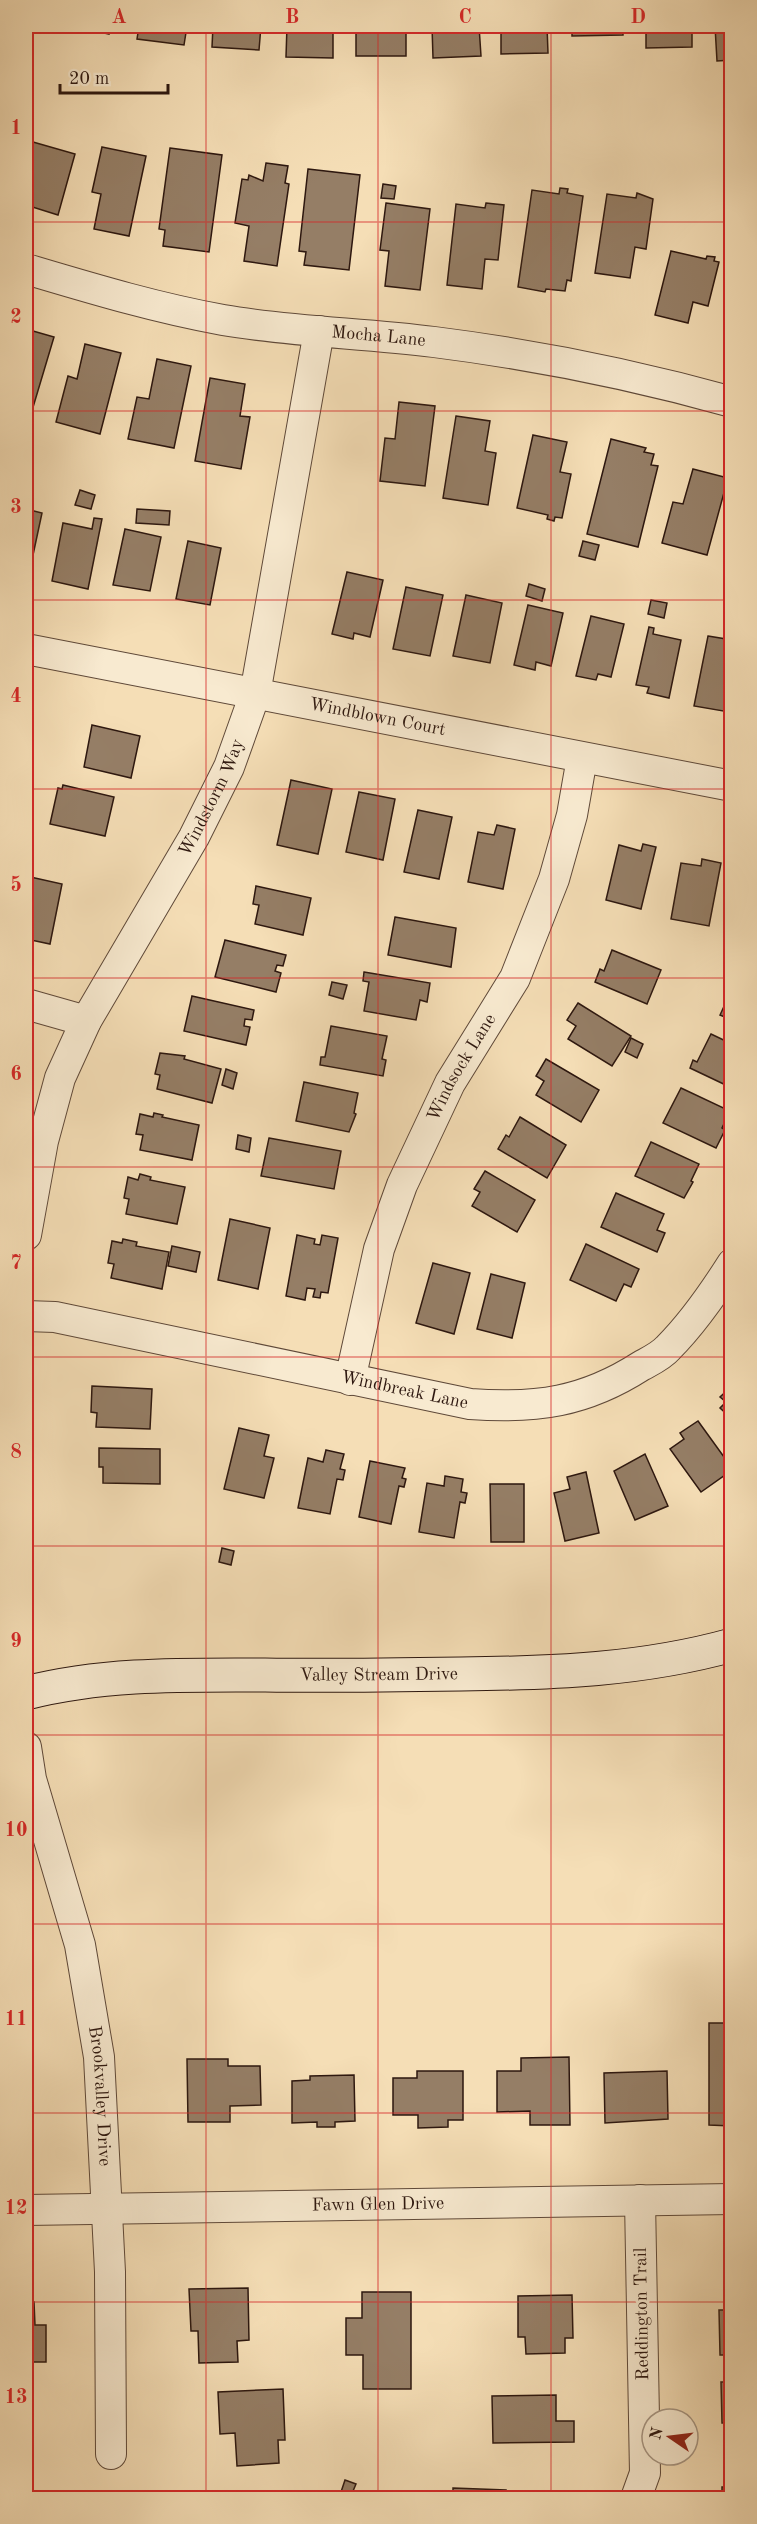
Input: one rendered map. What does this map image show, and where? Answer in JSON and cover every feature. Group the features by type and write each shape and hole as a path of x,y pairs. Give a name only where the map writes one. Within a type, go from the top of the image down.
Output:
{"street":[{"name":"Mocha Lane","path":"26,269 158,306 223,320 432,342 544,357 653,380 732,402"},
{"name":"Windstorm Way","path":"26,1235 43,1141 57,1088 86,1021 194,837 229,767 255,694 319,331"},
{"name":"Windblown Court","path":"26,649 732,786"},
{"name":"Windsock Lane","path":"350,1380 379,1249 402,1185 450,1083 515,978 554,879 572,815 582,758"},
{"path":"26,1004 86,1021"},
{"name":"Windbreak Lane","path":"26,1316 55,1317 470,1404 512,1407 567,1400 618,1381 666,1350 712,1297 732,1264"},
{"name":"Valley Stream Drive","path":"26,1693 70,1683 183,1674 543,1674 657,1663 732,1645"},
{"name":"Brookvalley Drive","path":"26,1746 31,1779 80,1945 99,2057 110,2272 111,2454"},
{"name":"Fawn Glen Drive","path":"26,2210 732,2199"},
{"name":"Reddington Trail","path":"636,2499 645,2473 640,2200"}],"building":[{"path":"72,26 110,26 109,34"},
{"path":"139,26 187,26 184,45 137,39"},
{"path":"213,26 261,26 259,50 212,47"},
{"path":"287,26 333,26 333,58 286,57"},
{"path":"356,26 406,26 406,56 356,56"},
{"path":"432,26 479,26 481,56 433,58"},
{"path":"501,26 547,26 548,53 501,54"},
{"path":"572,26 623,26 623,35 572,36"},
{"path":"646,26 692,26 692,47 646,48"},
{"path":"715,26 732,26 732,60 717,61"},
{"path":"26,140 75,154 58,215 26,205"},
{"path":"102,147 146,156 129,236 94,229 101,194 92,192"},
{"path":"170,148 222,155 209,252 163,246 165,230 159,229"},
{"path":"266,163 288,166 285,183 289,184 277,266 244,261 249,226 235,223 242,179 248,180 249,175 263,181"},
{"path":"308,169 360,175 349,270 304,265 306,252 299,251"},
{"path":"383,184 396,186 394,199 381,198"},
{"path":"560,188 568,189 567,193 583,196 571,281 567,280 565,291 546,289 545,292 518,287 532,190 559,194"},
{"path":"637,193 653,199 646,249 635,247 630,278 595,273 607,194 636,198"},
{"path":"386,203 430,209 420,290 385,286 389,251 380,250"},
{"path":"486,203 504,205 498,260 485,259 482,289 447,285 456,204 485,208"},
{"path":"671,251 706,259 707,256 715,257 714,261 719,262 708,306 693,302 688,323 655,315"},
{"path":"732,306 732,336 724,334"},
{"path":"26,329 54,337 31,414 26,412"},
{"path":"85,344 121,353 100,434 56,422 68,376 77,379"},
{"path":"157,359 191,366 174,448 128,439 137,397 149,399"},
{"path":"210,378 245,384 240,416 250,417 241,469 195,461"},
{"path":"399,402 435,406 425,486 380,481 385,438 395,439"},
{"path":"456,416 490,421 485,451 496,453 488,505 443,498"},
{"path":"533,435 567,442 560,472 571,474 562,518 555,517 554,521 547,519 548,515 517,508"},
{"path":"611,439 646,448 644,452 654,454 651,465 658,466 638,547 587,534"},
{"path":"693,469 728,478 707,555 662,543 673,502 683,504"},
{"path":"80,490 95,495 91,509 75,505"},
{"path":"26,509 42,513 30,569 26,568"},
{"path":"137,509 170,511 169,525 136,523"},
{"path":"94,518 102,519 88,589 52,581 63,523 92,529"},
{"path":"125,529 161,537 150,591 113,585"},
{"path":"188,541 221,548 210,605 176,599"},
{"path":"583,541 599,545 595,560 579,556"},
{"path":"347,572 383,580 370,637 354,633 353,639 332,634"},
{"path":"529,584 545,589 542,601 526,596"},
{"path":"406,587 443,595 430,656 393,649"},
{"path":"466,595 502,603 490,663 453,656"},
{"path":"651,600 667,603 664,618 648,614"},
{"path":"528,605 563,613 551,666 536,662 535,670 514,665"},
{"path":"591,616 624,624 611,677 598,674 596,680 576,676"},
{"path":"649,627 654,628 653,634 681,640 669,698 647,693 649,687 636,685"},
{"path":"708,636 732,640 732,698 729,712 694,706"},
{"path":"92,725 140,736 131,778 84,767"},
{"path":"291,780 332,789 318,854 277,845"},
{"path":"63,785 114,797 105,836 50,824 58,788 62,789"},
{"path":"359,792 395,799 383,860 346,852"},
{"path":"418,810 452,817 439,879 404,872"},
{"path":"497,825 515,829 503,889 468,882 478,832 494,835"},
{"path":"643,844 656,847 641,909 606,900 619,845 641,851"},
{"path":"702,859 721,863 709,926 671,919 681,863 701,866"},
{"path":"26,876 62,884 50,944 26,939"},
{"path":"256,886 311,898 303,935 255,924 259,905 253,904"},
{"path":"395,917 456,928 451,967 388,955"},
{"path":"225,940 286,955 283,966 277,965 275,971 281,973 276,992 215,977"},
{"path":"612,950 661,970 647,1004 595,982 600,969 604,971"},
{"path":"364,972 430,983 427,1002 420,1000 416,1020 364,1011 369,982 363,981"},
{"path":"332,982 347,985 343,999 329,995"},
{"path":"732,989 732,1020 720,1015"},
{"path":"192,996 254,1010 252,1020 245,1019 244,1026 250,1027 246,1045 184,1031"},
{"path":"578,1003 631,1036 612,1066 568,1039 576,1026 567,1020"},
{"path":"331,1026 387,1036 382,1059 386,1060 383,1076 320,1065 321,1057 325,1057"},
{"path":"711,1034 732,1044 732,1088 690,1068 693,1060 697,1062"},
{"path":"631,1038 643,1044 637,1058 625,1052"},
{"path":"160,1053 185,1056 184,1059 221,1069 212,1103 157,1089 160,1075 155,1074"},
{"path":"546,1059 599,1090 581,1122 536,1095 544,1081 536,1076"},
{"path":"226,1069 237,1073 233,1089 222,1085"},
{"path":"304,1082 358,1093 354,1113 356,1114 349,1132 296,1121"},
{"path":"681,1088 730,1111 722,1128 725,1130 716,1148 663,1123"},
{"path":"154,1113 163,1115 162,1117 199,1125 192,1160 140,1150 143,1135 136,1134 140,1114 153,1117"},
{"path":"520,1117 566,1145 547,1178 498,1149 506,1135 509,1137"},
{"path":"238,1135 251,1138 249,1152 236,1149"},
{"path":"269,1138 341,1151 334,1189 261,1176"},
{"path":"651,1142 699,1164 684,1198 635,1176"},
{"path":"485,1171 535,1200 517,1232 472,1206 480,1192 474,1189"},
{"path":"140,1174 151,1177 150,1180 185,1187 177,1224 126,1214 129,1199 124,1198 128,1177 138,1180"},
{"path":"616,1193 664,1214 657,1230 665,1233 657,1252 601,1227"},
{"path":"230,1219 270,1228 258,1289 218,1280"},
{"path":"297,1235 315,1239 314,1244 320,1245 322,1235 338,1238 328,1293 321,1292 320,1298 313,1297 315,1289 307,1288 305,1300 286,1296"},
{"path":"123,1239 137,1242 136,1246 169,1252 162,1289 111,1278 114,1264 108,1263 112,1241 122,1243"},
{"path":"586,1244 639,1269 631,1287 624,1284 616,1301 570,1280"},
{"path":"172,1246 200,1252 196,1272 168,1266"},
{"path":"433,1263 470,1273 454,1334 416,1323"},
{"path":"491,1274 525,1283 512,1338 477,1329"},
{"path":"92,1386 152,1389 150,1429 96,1427 97,1413 91,1412"},
{"path":"732,1386 732,1419 720,1408 726,1402 720,1397"},
{"path":"698,1421 732,1468 701,1492 670,1449 684,1439 680,1433"},
{"path":"239,1428 269,1435 264,1456 274,1458 264,1498 224,1489"},
{"path":"99,1448 160,1449 160,1484 103,1483 103,1467 99,1467"},
{"path":"326,1450 344,1454 340,1469 345,1470 343,1480 337,1479 330,1514 298,1508 308,1458 323,1462"},
{"path":"645,1454 668,1506 635,1520 614,1471"},
{"path":"370,1461 405,1468 402,1478 406,1479 404,1487 399,1486 391,1524 359,1517"},
{"path":"586,1472 599,1533 565,1541 554,1493 570,1489 567,1477"},
{"path":"445,1476 463,1479 461,1492 467,1493 465,1503 460,1502 454,1538 419,1532 427,1483 444,1486"},
{"path":"490,1484 524,1484 524,1542 491,1542"},
{"path":"222,1548 234,1551 231,1565 219,1562"},
{"path":"709,2023 732,2023 732,2126 709,2125"},
{"path":"569,2057 570,2125 530,2125 530,2111 497,2112 497,2071 521,2071 521,2058"},
{"path":"187,2059 228,2059 228,2066 260,2066 261,2105 230,2106 230,2122 188,2122"},
{"path":"417,2071 463,2071 463,2120 448,2120 448,2127 418,2128 418,2115 393,2115 393,2078 417,2078"},
{"path":"667,2071 668,2119 605,2123 604,2073"},
{"path":"354,2075 355,2121 335,2122 335,2127 317,2127 317,2122 292,2123 292,2081 310,2080 310,2076"},
{"path":"726,2282 732,2282 732,2355 720,2355 719,2310 727,2310"},
{"path":"248,2288 249,2340 237,2341 238,2362 199,2363 198,2331 191,2331 189,2289"},
{"path":"362,2292 411,2292 411,2389 363,2389 363,2355 346,2355 346,2318 362,2318"},
{"path":"572,2295 573,2338 565,2338 565,2353 526,2354 525,2337 518,2337 518,2296"},
{"path":"26,2302 34,2302 35,2325 46,2325 46,2362 26,2362"},
{"path":"721,2382 732,2382 732,2454 730,2423 722,2423"},
{"path":"283,2389 285,2440 278,2440 279,2463 237,2466 235,2433 220,2434 218,2392"},
{"path":"556,2395 556,2421 574,2421 574,2442 493,2443 492,2396"},
{"path":"345,2480 356,2484 350,2498 340,2495"},
{"path":"722,2487 732,2487 732,2498 722,2498"},
{"path":"453,2488 506,2490 505,2498 453,2498"}]}
